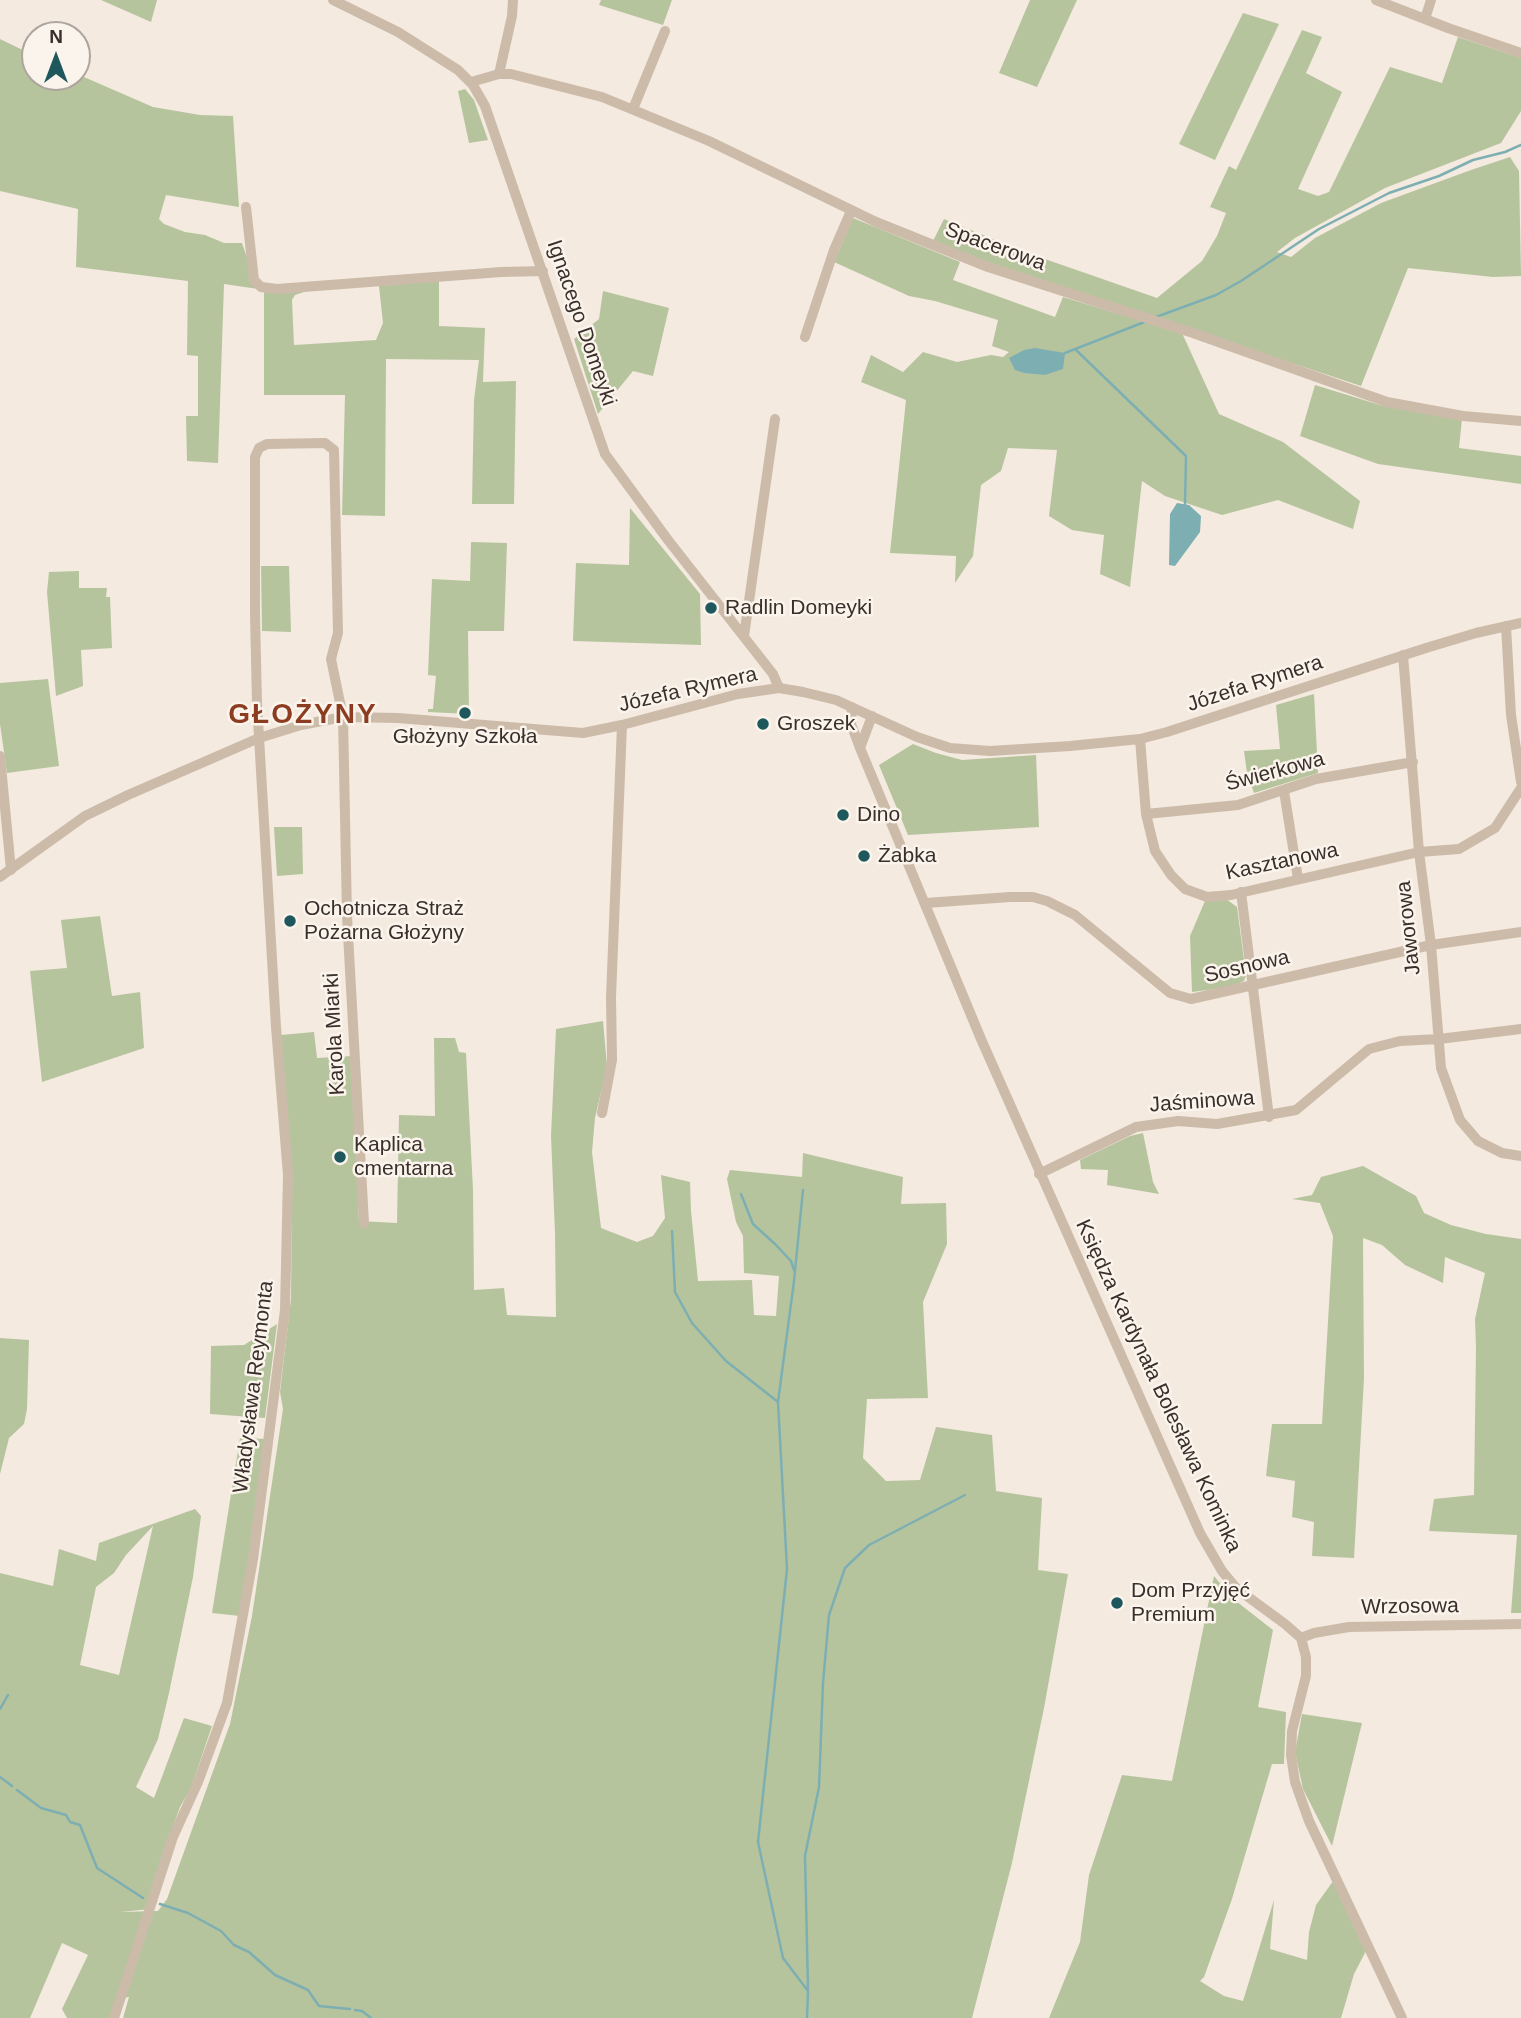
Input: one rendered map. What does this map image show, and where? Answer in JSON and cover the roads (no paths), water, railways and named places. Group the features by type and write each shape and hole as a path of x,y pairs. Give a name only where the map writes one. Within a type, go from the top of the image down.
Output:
{"street":[{"name":"Ignacego Domeyki","path":"333,0 398,32 438,56 471,82 485,106 605,454 668,540 773,674 779,688"},
{"path":"499,74 513,0"},
{"path":"1376,0 1521,53"},
{"path":"1425,19 1432,0"},
{"path":"633,109 665,31"},
{"name":"Spacerowa","path":"471,82 499,74 532,78 602,97 709,141 851,211 988,267 1193,333 1366,395 1426,410 1483,419 1521,421"},
{"path":"246,207 254,280 261,287 277,289 467,274 543,271"},
{"path":"804,337 834,250 851,211"},
{"path":"744,636 775,419"},
{"name":"Karola Miarki","path":"260,738 254,615 255,457 259,448 267,444 325,443 334,450 338,633 331,659 343,717 347,916 364,1223"},
{"name":"Józefa Rymera","path":"0,877 85,816 183,770 260,738 301,725 343,717 423,719 583,733 738,694 779,688 823,696 917,737 950,748 968,751 1070,746 1167,732 1403,655 1521,623"},
{"path":"1506,626 1511,715 1521,782"},
{"name":"Jaworowa","path":"1403,655 1419,852 1431,945 1441,1068 1460,1120 1478,1141 1502,1153 1521,1156"},
{"name":"Księdza Kardynała Bolesława Kominka","path":"852,707 851,724 860,748 1039,1174 1211,1553 1236,1588 1301,1639"},
{"path":"860,748 872,716"},
{"path":"602,1113 612,1060 611,997 622,725"},
{"name":"Władysława Reymonta","path":"114,2018 173,1838 198,1782 227,1703 253,1559 285,1310 288,1175 276,1027 260,738"},
{"name":"Kasztanowa","path":"1140,738 1146,814 1155,851 1171,875 1185,889 1207,897 1241,892 1419,852 1459,849 1495,828 1521,788"},
{"path":"0,756 11,870"},
{"name":"Świerkowa","path":"1146,814 1238,804 1316,779 1413,762"},
{"path":"1284,791 1298,879"},
{"path":"1241,892 1269,1116"},
{"name":"Sosnowa","path":"926,903 1010,897 1047,901 1074,915 1170,993 1191,999 1431,945 1521,932"},
{"name":"Jaśminowa","path":"1039,1174 1136,1127 1178,1121 1217,1124 1296,1110 1369,1049 1400,1041 1439,1040 1521,1028"},
{"name":"Wrzosowa","path":"1301,1639 1314,1633 1349,1628 1521,1624"},
{"path":"1301,1639 1306,1657 1306,1676 1292,1731 1291,1755 1295,1782 1309,1821 1402,2018"}],"water":[{"path":"1035,348 1065,353 1063,369 1045,375 1015,370 1009,358"},
{"path":"1177,503 1189,505 1201,516 1200,532 1175,566 1169,565 1170,514"}],"waterway":[{"path":"1156,317 1216,295 1319,229 1389,193 1439,176 1473,160 1521,145"},
{"path":"1065,353 1147,321"},
{"path":"1075,349 1186,456 1185,505"},
{"path":"803,1190 778,1402 787,1569 758,1842 783,1958 808,1991 807,2018"},
{"path":"741,1194 753,1224 791,1261 794,1270"},
{"path":"672,1231 675,1292 692,1323 726,1361 778,1402"},
{"path":"808,1989 805,1856 819,1787 829,1615 845,1568 869,1545 965,1495"},
{"path":"0,1709 8,1695"},
{"path":"0,1777 12,1786"},
{"path":"17,1790 41,1808 66,1815 70,1822 80,1825 97,1868 143,1898"},
{"path":"160,1904 188,1913 221,1931 234,1945 249,1952 275,1975 308,1990 319,2006 350,2009"},
{"path":"355,2010 362,2011 371,2018"}],"place":[{"name":"Radlin Domeyki","path":"711,608"},
{"name":"Głożyny Szkoła","path":"465,713"},
{"name":"Groszek","path":"763,724"},
{"name":"Dino","path":"843,815"},
{"name":"Żabka","path":"864,856"},
{"name":"Ochotnicza Straż Pożarna Głożyny","path":"290,921"},
{"name":"Kaplica cmentarna","path":"340,1157"},
{"name":"Dom Przyjęć Premium","path":"1117,1603"}],"district":[{"name":"GŁOŻYNY","path":"303,715"}]}
